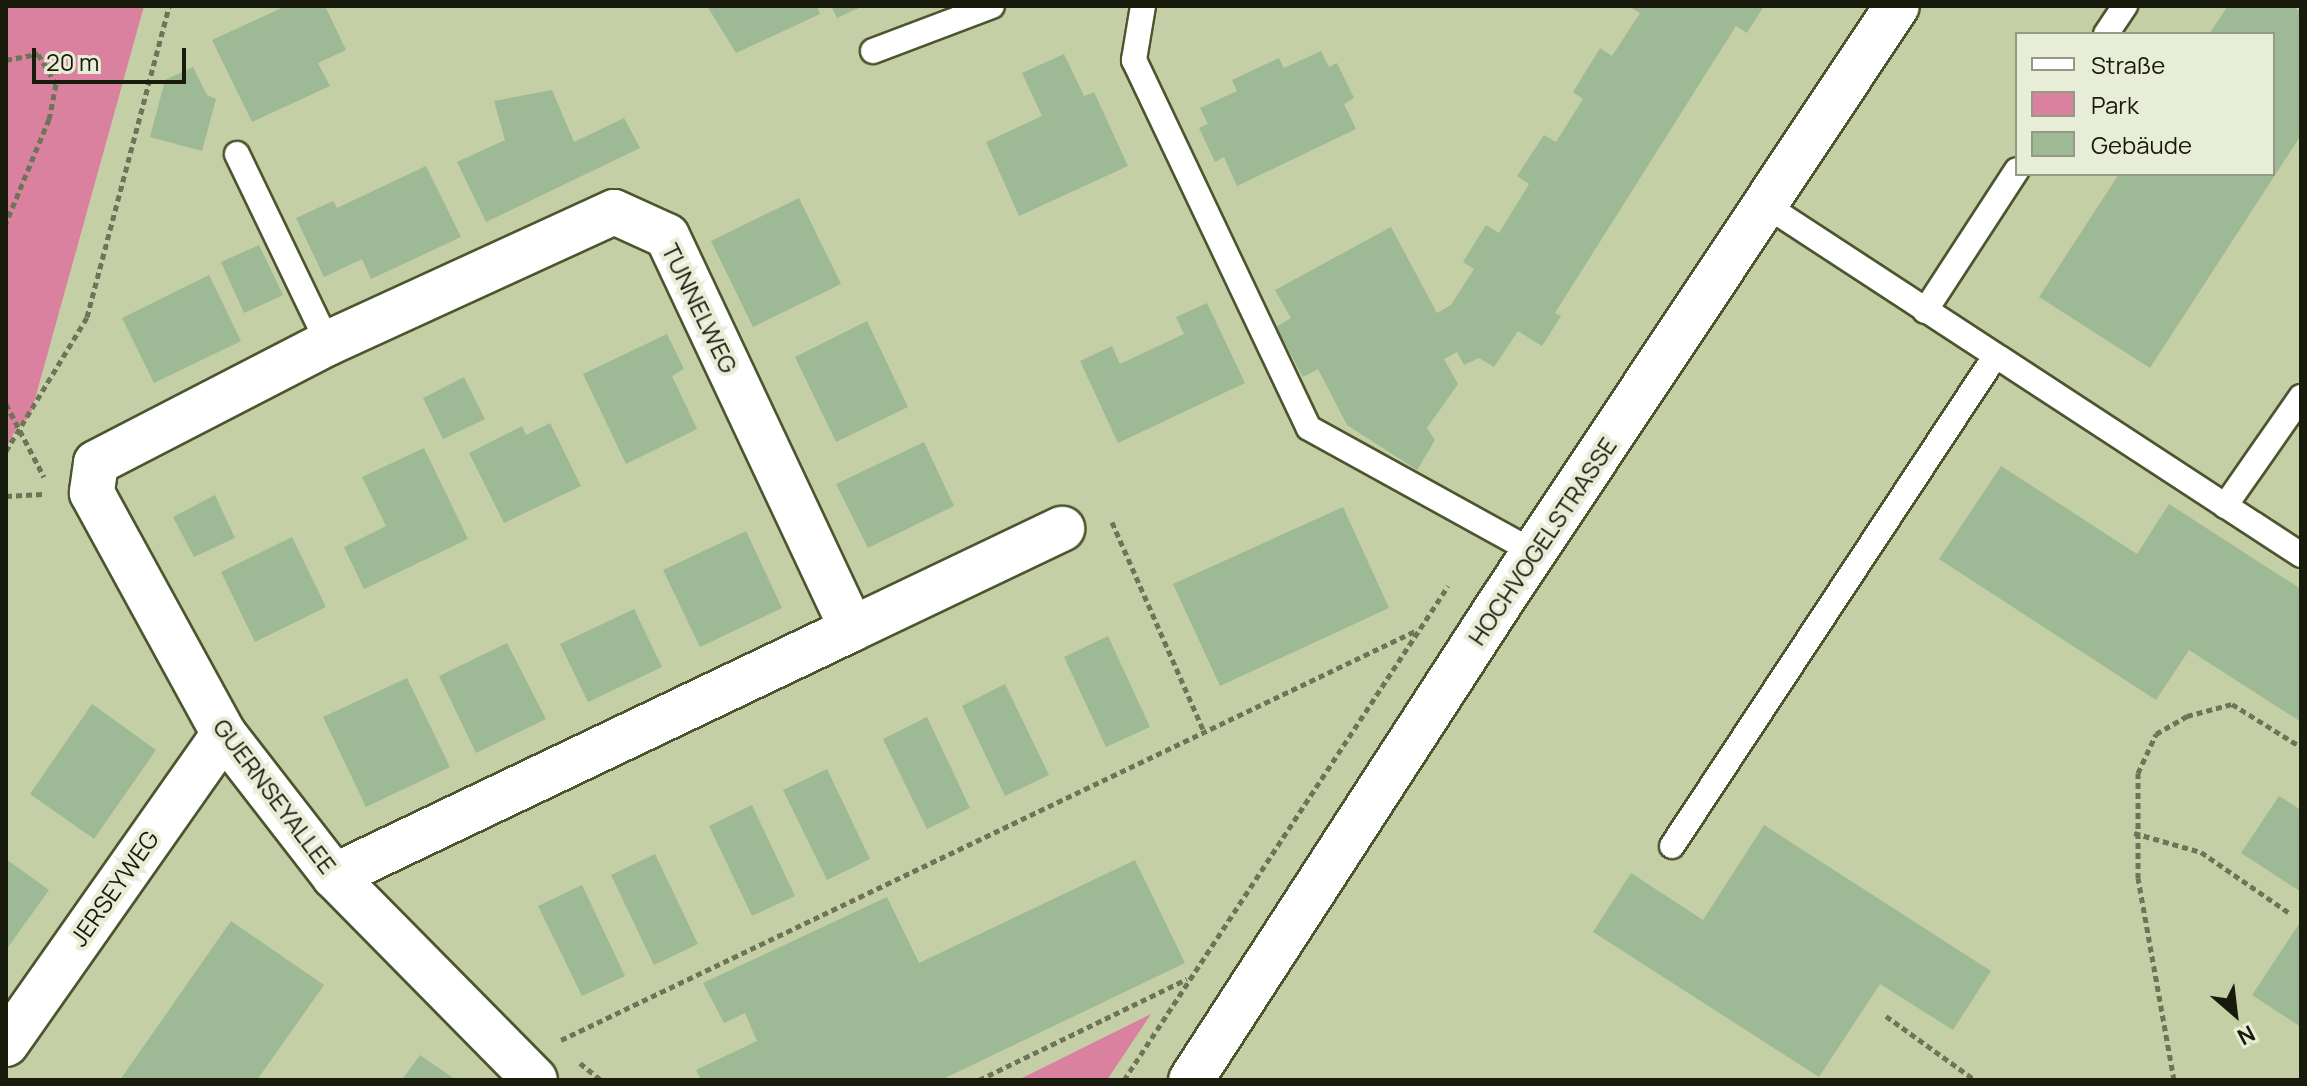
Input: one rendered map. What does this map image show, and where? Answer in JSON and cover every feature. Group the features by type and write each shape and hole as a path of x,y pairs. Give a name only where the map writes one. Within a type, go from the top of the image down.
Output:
{"street":[{"name":"HOCHVOGELSTRASSE","path":"1191,1080 1534,552 1767,206 1897,6"},
{"name":"TUNNELWEG","path":"96,463 328,343 614,212 667,236 852,629"},
{"name":"GUERNSEYALLEE","path":"96,463 92,493 224,734 334,876 550,1066"},
{"path":"334,876 1062,529"},
{"name":"JERSEYWEG","path":"6,1044 224,734"}],"lane":[{"path":"873,51 992,6"},
{"path":"1143,6 1134,60 1309,428 1534,552"},
{"path":"2107,32 2125,6"},
{"path":"237,154 328,343"},
{"path":"1925,311 2015,173"},
{"path":"1767,206 1994,358 2301,555"},
{"path":"1672,846 1994,358"},
{"path":"2225,506 2301,397"}],"path":[{"path":"6,451 18,425 87,317 169,6"},
{"path":"6,60 38,54 56,84 49,119 6,223"},
{"path":"6,404 18,425"},
{"path":"1062,529 1107,511 1203,729"},
{"path":"1124,1080 1415,631 1491,528"},
{"path":"550,1066 555,1042 1203,729 1415,631"},
{"path":"2174,1080 2161,1027 2134,833 2138,773 2156,734 2187,716 2232,704 2301,747"},
{"path":"2134,833 2201,852 2288,912"},
{"path":"979,1080 1188,978"},
{"path":"1886,1016 1975,1080"},
{"path":"578,1061 601,1080"}],"green space":[{"path":"6,6 144,6 30,417 18,425 6,448"},
{"path":"1151,1014 1107,1080 1018,1080"}],"building":[{"path":"286,6 325,6 346,50 318,63 330,86 252,122 212,40"},
{"path":"707,6 817,6 820,14 736,53"},
{"path":"831,6 863,6 837,18"},
{"path":"1628,6 1764,6 1747,33 1736,26 1555,313 1561,316 1542,346 1518,331 1494,367 1479,358 1464,365 1457,352 1444,359 1458,384 1427,428 1435,440 1417,470 1347,425 1318,369 1303,377 1276,327 1291,318 1275,290 1391,227 1437,313 1451,305 1474,269 1463,262 1486,225 1499,233 1529,184 1517,176 1544,135 1556,142 1583,99 1573,92 1600,48 1612,56 1640,13"},
{"path":"2228,6 2292,6 2301,12 2301,135 2275,175 2275,32 2210,32"},
{"path":"1321,51 1329,67 1337,63 1354,98 1344,104 1356,129 1237,186 1224,157 1215,162 1199,128 1208,124 1200,108 1237,91 1232,80 1279,58 1284,68"},
{"path":"1064,54 1084,96 1094,92 1128,166 1019,216 986,142 1042,116 1022,73"},
{"path":"193,67 207,95 216,99 202,151 150,137 165,80"},
{"path":"552,90 574,142 624,118 640,148 486,222 457,162 505,140 494,101"},
{"path":"426,166 461,237 371,279 362,259 324,277 296,218 333,201 337,208"},
{"path":"2118,176 2274,176 2150,368 2039,297"},
{"path":"799,198 841,284 753,327 711,241"},
{"path":"259,245 283,295 244,313 221,262"},
{"path":"209,275 241,341 154,383 122,318"},
{"path":"1207,303 1245,383 1118,443 1080,361 1112,346 1120,364 1184,334 1176,317"},
{"path":"867,321 908,407 836,442 795,357"},
{"path":"667,334 684,369 672,376 697,429 626,464 583,374"},
{"path":"464,377 485,419 443,439 423,398"},
{"path":"550,423 581,486 504,523 469,453 522,426 526,435"},
{"path":"924,442 954,506 868,548 836,484"},
{"path":"424,448 468,539 364,589 344,547 386,526 362,477"},
{"path":"2001,466 2137,554 2169,504 2301,589 2301,722 2189,650 2156,700 1939,559"},
{"path":"215,495 235,538 194,557 173,517"},
{"path":"1343,507 1389,608 1220,686 1173,584"},
{"path":"746,531 782,608 700,647 663,570"},
{"path":"292,537 326,607 255,642 221,572"},
{"path":"634,609 662,667 588,702 560,644"},
{"path":"1108,636 1150,727 1106,747 1064,657"},
{"path":"507,643 546,719 476,753 439,676"},
{"path":"407,678 450,767 366,807 323,717"},
{"path":"1005,684 1049,775 1005,796 962,706"},
{"path":"92,704 156,750 94,839 30,794"},
{"path":"927,717 970,808 927,829 883,739"},
{"path":"827,769 870,859 827,880 783,790"},
{"path":"2279,796 2301,810 2301,892 2241,853"},
{"path":"752,805 795,896 752,916 709,826"},
{"path":"1764,825 1991,971 1953,1030 1880,984 1819,1077 1593,932 1631,873 1703,920"},
{"path":"655,854 698,944 654,965 611,875"},
{"path":"6,859 49,890 6,950"},
{"path":"1135,860 1185,963 941,1080 701,1080 696,1070 757,1041 745,1013 724,1023 703,983 887,897 919,963"},
{"path":"582,885 625,976 582,996 538,906"},
{"path":"231,921 324,985 257,1080 120,1080"},
{"path":"2301,921 2301,1027 2252,995"},
{"path":"420,1055 456,1080 402,1080"}]}
